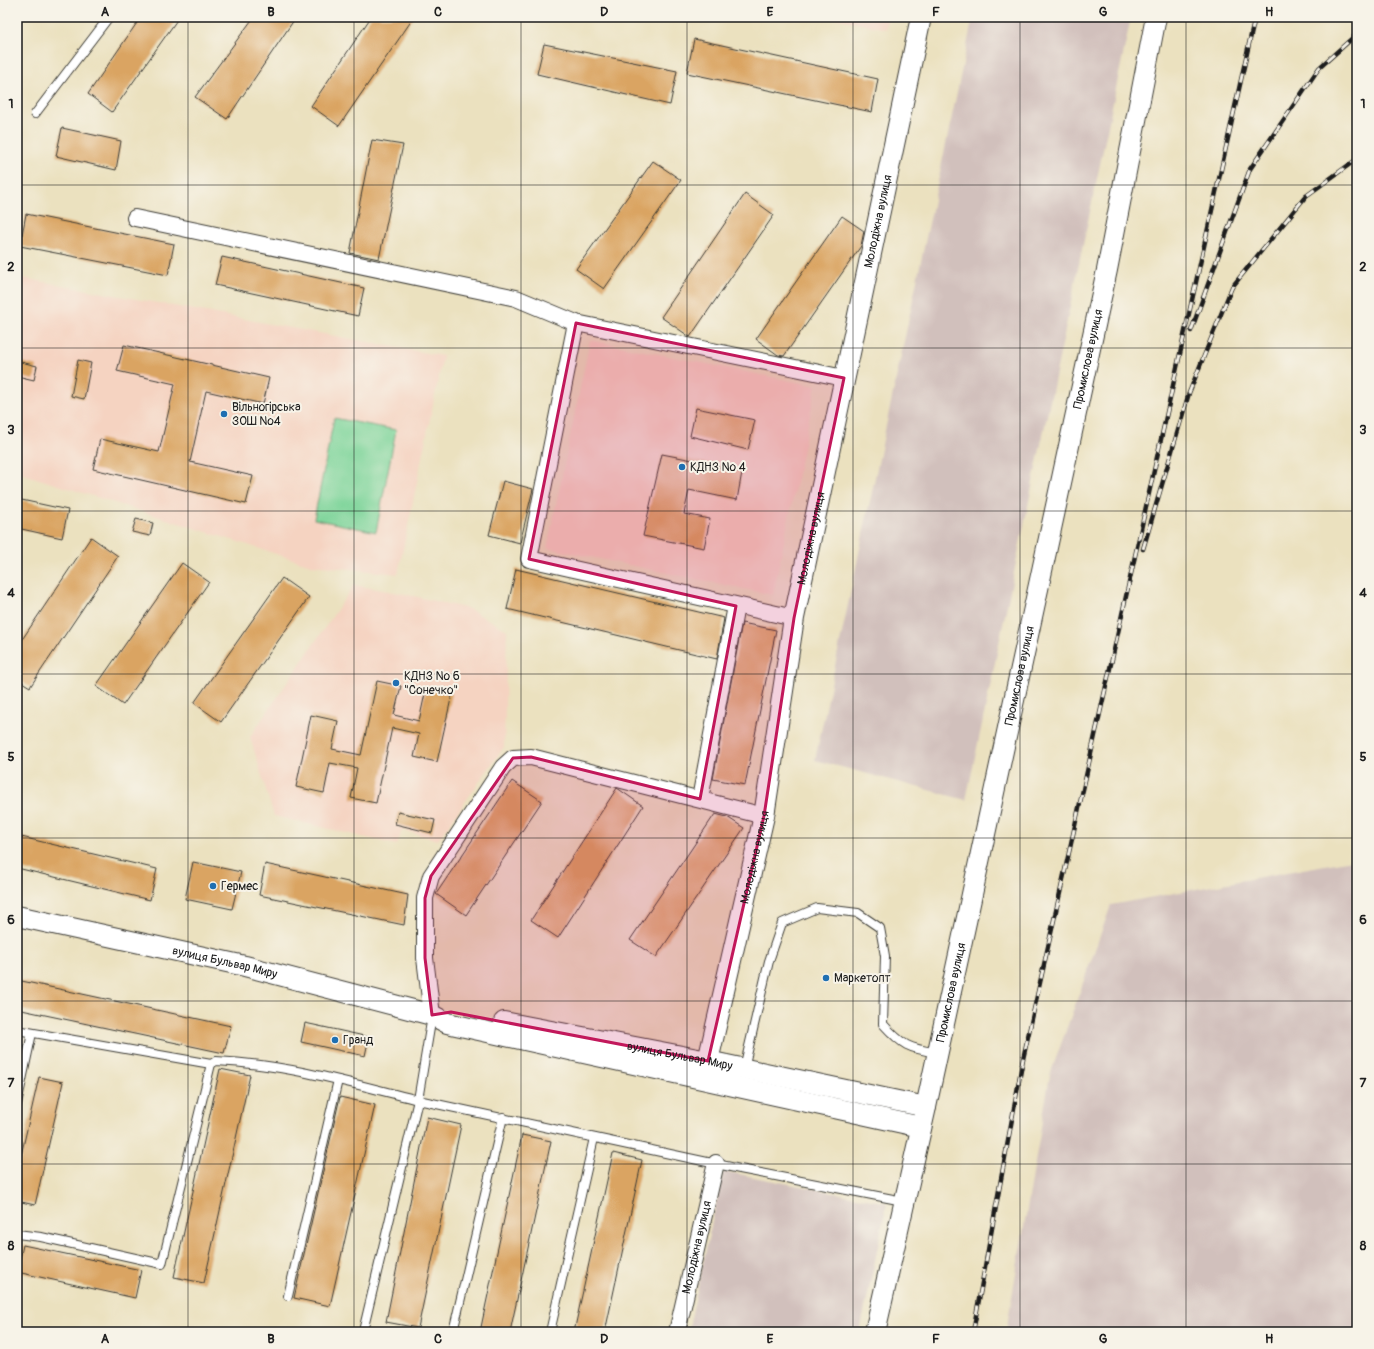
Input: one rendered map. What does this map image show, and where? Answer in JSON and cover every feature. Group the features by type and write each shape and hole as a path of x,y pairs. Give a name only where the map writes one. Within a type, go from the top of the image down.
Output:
{"street":[{"name":"Молодіжна вулиця","path":"708,1061 764,816 794,618 921,17"},
{"name":"Промислова вулиця","path":"875,1332 926,1107 1107,270 1156,17"},
{"path":"136,218 516,298 576,323 844,378"},
{"path":"576,323 529,559 794,618"},
{"path":"700,799 736,606"},
{"path":"432,1015 425,958 425,898 430,876 503,767 513,758 530,757 764,816"},
{"name":"вулиця Бульвар Миру","path":"17,916 245,966 432,1015 447,1023 921,1127"},
{"name":"вулиця Бульвар Миру","path":"432,1015 451,1012 708,1061 926,1107"},
{"name":"Молодіжна вулиця","path":"677,1332 716,1163"}],"lane":[{"path":"35,114 109,17"},
{"path":"744,1069 769,961 782,923 817,908 858,913 880,928 885,956 883,1024 899,1042 914,1049 937,1054"},
{"path":"364,1327 418,1100 432,1015"},
{"path":"17,1030 211,1064 216,1061 243,1062 295,1070 418,1100 594,1138 904,1201"},
{"path":"17,1104 32,1033"},
{"path":"17,1234 41,1237 162,1264 211,1064"},
{"path":"288,1296 338,1080"},
{"path":"453,1332 503,1118"},
{"path":"550,1332 594,1138"}],"highlighted area":[{"path":"576,323 844,378 794,618 764,816 708,1061 451,1012 432,1015 425,958 425,898 431,876 513,758 531,757 700,799 736,606 529,559"}],"shaded area":[{"path":"830,17 888,17 886,29"},
{"path":"973,17 1131,17 966,800 815,760"},
{"name":"Вільногірська ЗОШ №4","path":"17,277 443,356 398,574 311,565 17,472"},
{"name":"КДНЗ № 4","path":"590,340 816,386 773,595 547,548"},
{"name":"КДНЗ № 6 \"Сонечко\"","path":"354,585 405,594 469,609 507,630 504,747 438,840 402,830 397,845 274,816 250,737"},
{"path":"1357,859 1357,1332 1006,1332 1050,1075 1111,905"},
{"path":"723,1171 887,1203 860,1332 688,1332"}],"green space":[{"path":"334,418 396,430 376,532 314,519"}],"building":[{"path":"141,17 179,17 112,112 88,94"},
{"path":"254,17 296,17 227,119 195,97"},
{"path":"371,17 414,17 339,126 311,106"},
{"path":"694,39 878,79 872,112 687,73"},
{"path":"544,44 677,71 670,105 537,74"},
{"path":"62,128 121,141 116,170 56,156"},
{"path":"372,140 403,145 379,259 350,253"},
{"path":"653,161 681,180 604,289 576,269"},
{"path":"745,194 774,215 690,337 661,317"},
{"path":"26,214 174,244 168,275 20,246"},
{"path":"842,216 864,231 861,246 784,356 778,355 756,339"},
{"path":"222,257 364,288 358,316 215,285"},
{"path":"124,345 269,378 263,404 206,391 190,462 253,476 246,504 93,469 100,439 159,452 175,384 117,371"},
{"path":"78,360 91,363 84,399 71,396"},
{"path":"17,361 37,366 34,380 17,376"},
{"path":"696,408 755,420 748,450 690,436"},
{"path":"662,454 718,465 718,467 742,472 737,500 689,490 684,514 710,519 704,548 643,536"},
{"path":"503,481 533,489 520,543 489,535"},
{"path":"17,499 68,510 62,538 17,528"},
{"path":"136,519 153,523 150,536 132,532"},
{"path":"91,537 118,556 30,687 17,679 17,647"},
{"path":"182,563 209,582 123,705 96,686"},
{"path":"516,569 724,618 717,659 507,609"},
{"path":"282,578 309,597 221,722 194,703"},
{"path":"742,623 776,630 745,785 713,779"},
{"path":"377,681 401,686 394,715 419,721 426,689 452,694 437,762 414,757 419,734 392,728 376,803 351,798 357,768 330,763 324,793 296,787 311,715 338,721 332,749 361,755"},
{"path":"512,781 542,801 466,915 436,894"},
{"path":"617,788 643,806 558,938 531,920"},
{"path":"398,812 435,820 432,833 395,824"},
{"path":"715,814 727,817 744,828 656,957 630,940"},
{"path":"17,836 157,869 150,900 17,868"},
{"name":"Гермес","path":"193,862 241,872 232,909 185,899"},
{"path":"265,864 408,895 404,925 259,895"},
{"path":"17,980 231,1026 224,1053 17,1009"},
{"name":"Гранд","path":"305,1023 369,1037 365,1056 301,1042"},
{"path":"220,1069 250,1075 204,1283 174,1277"},
{"path":"39,1077 63,1082 35,1205 17,1201 17,1173"},
{"path":"340,1097 375,1105 330,1306 294,1298"},
{"path":"427,1117 461,1125 418,1328 386,1322"},
{"path":"522,1135 551,1141 510,1332 480,1332"},
{"path":"613,1153 642,1160 605,1332 574,1332"},
{"path":"23,1245 141,1270 135,1298 17,1272"}],"railway":[{"path":"973,1332 1023,1059 1255,17"},
{"path":"1191,331 1250,169 1319,68 1357,34"},
{"path":"1143,549 1189,393 1232,287 1306,196 1357,159"}],"place":[{"name":"Вільногірська ЗОШ №4","path":"224,414"},
{"name":"КДНЗ № 4","path":"682,467"},
{"name":"КДНЗ № 6 \"Сонечко\"","path":"396,683"},
{"name":"Гермес","path":"213,886"},
{"name":"Маркетопт","path":"826,978"},
{"name":"Гранд","path":"335,1040"}]}
